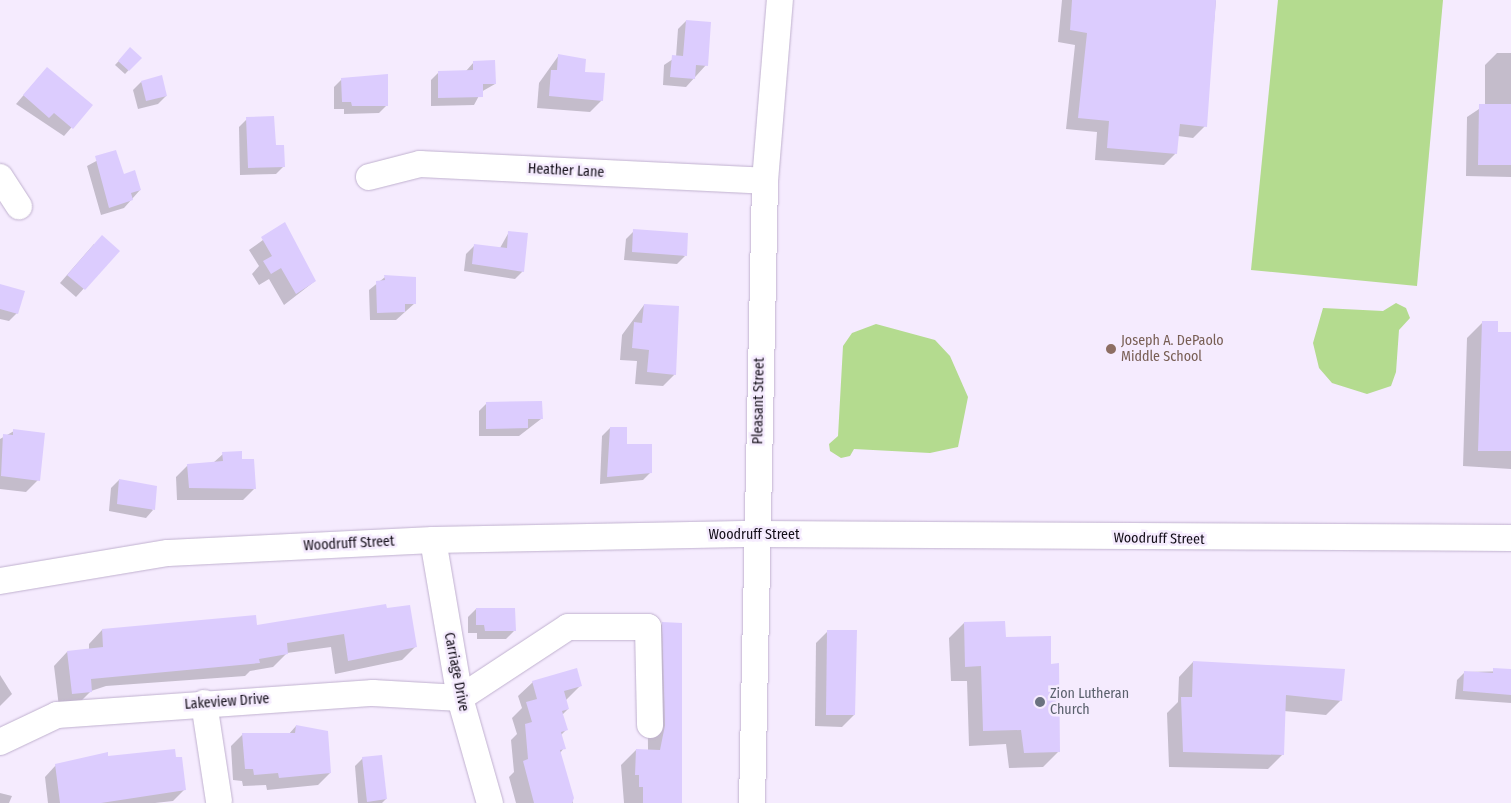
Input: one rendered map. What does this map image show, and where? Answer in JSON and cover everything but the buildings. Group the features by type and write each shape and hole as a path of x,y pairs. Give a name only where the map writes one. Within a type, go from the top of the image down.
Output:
{"street":[{"name":"Pleasant Street","path":"752,803 756,534 765,181 780,0"},
{"name":"Heather Lane","path":"369,177 420,164 765,181"},
{"path":"0,177 19,206"},
{"name":"Woodruff Street","path":"0,581 168,553 432,540 756,534 1511,538"},
{"name":"Carriage Drive","path":"432,540 460,698 490,803"},
{"path":"460,698 568,627 648,627 650,725"},
{"name":"Lakeview Drive","path":"0,742 57,715 204,703 373,693 460,698"},
{"path":"204,703 222,802"}],"green space":[{"path":"1278,0 1443,0 1417,286 1251,270"},
{"path":"1396,303 1406,308 1410,318 1399,330 1396,372 1391,386 1367,394 1332,383 1319,368 1313,343 1323,308 1383,311"},
{"path":"876,324 935,340 950,356 968,397 958,447 930,453 854,449 850,456 841,458 830,451 829,444 838,436 843,346 852,333"}],"place":[{"name":"Joseph A. DePaolo Middle School","path":"1111,349"},
{"name":"Zion Lutheran Church","path":"1040,702"}]}
